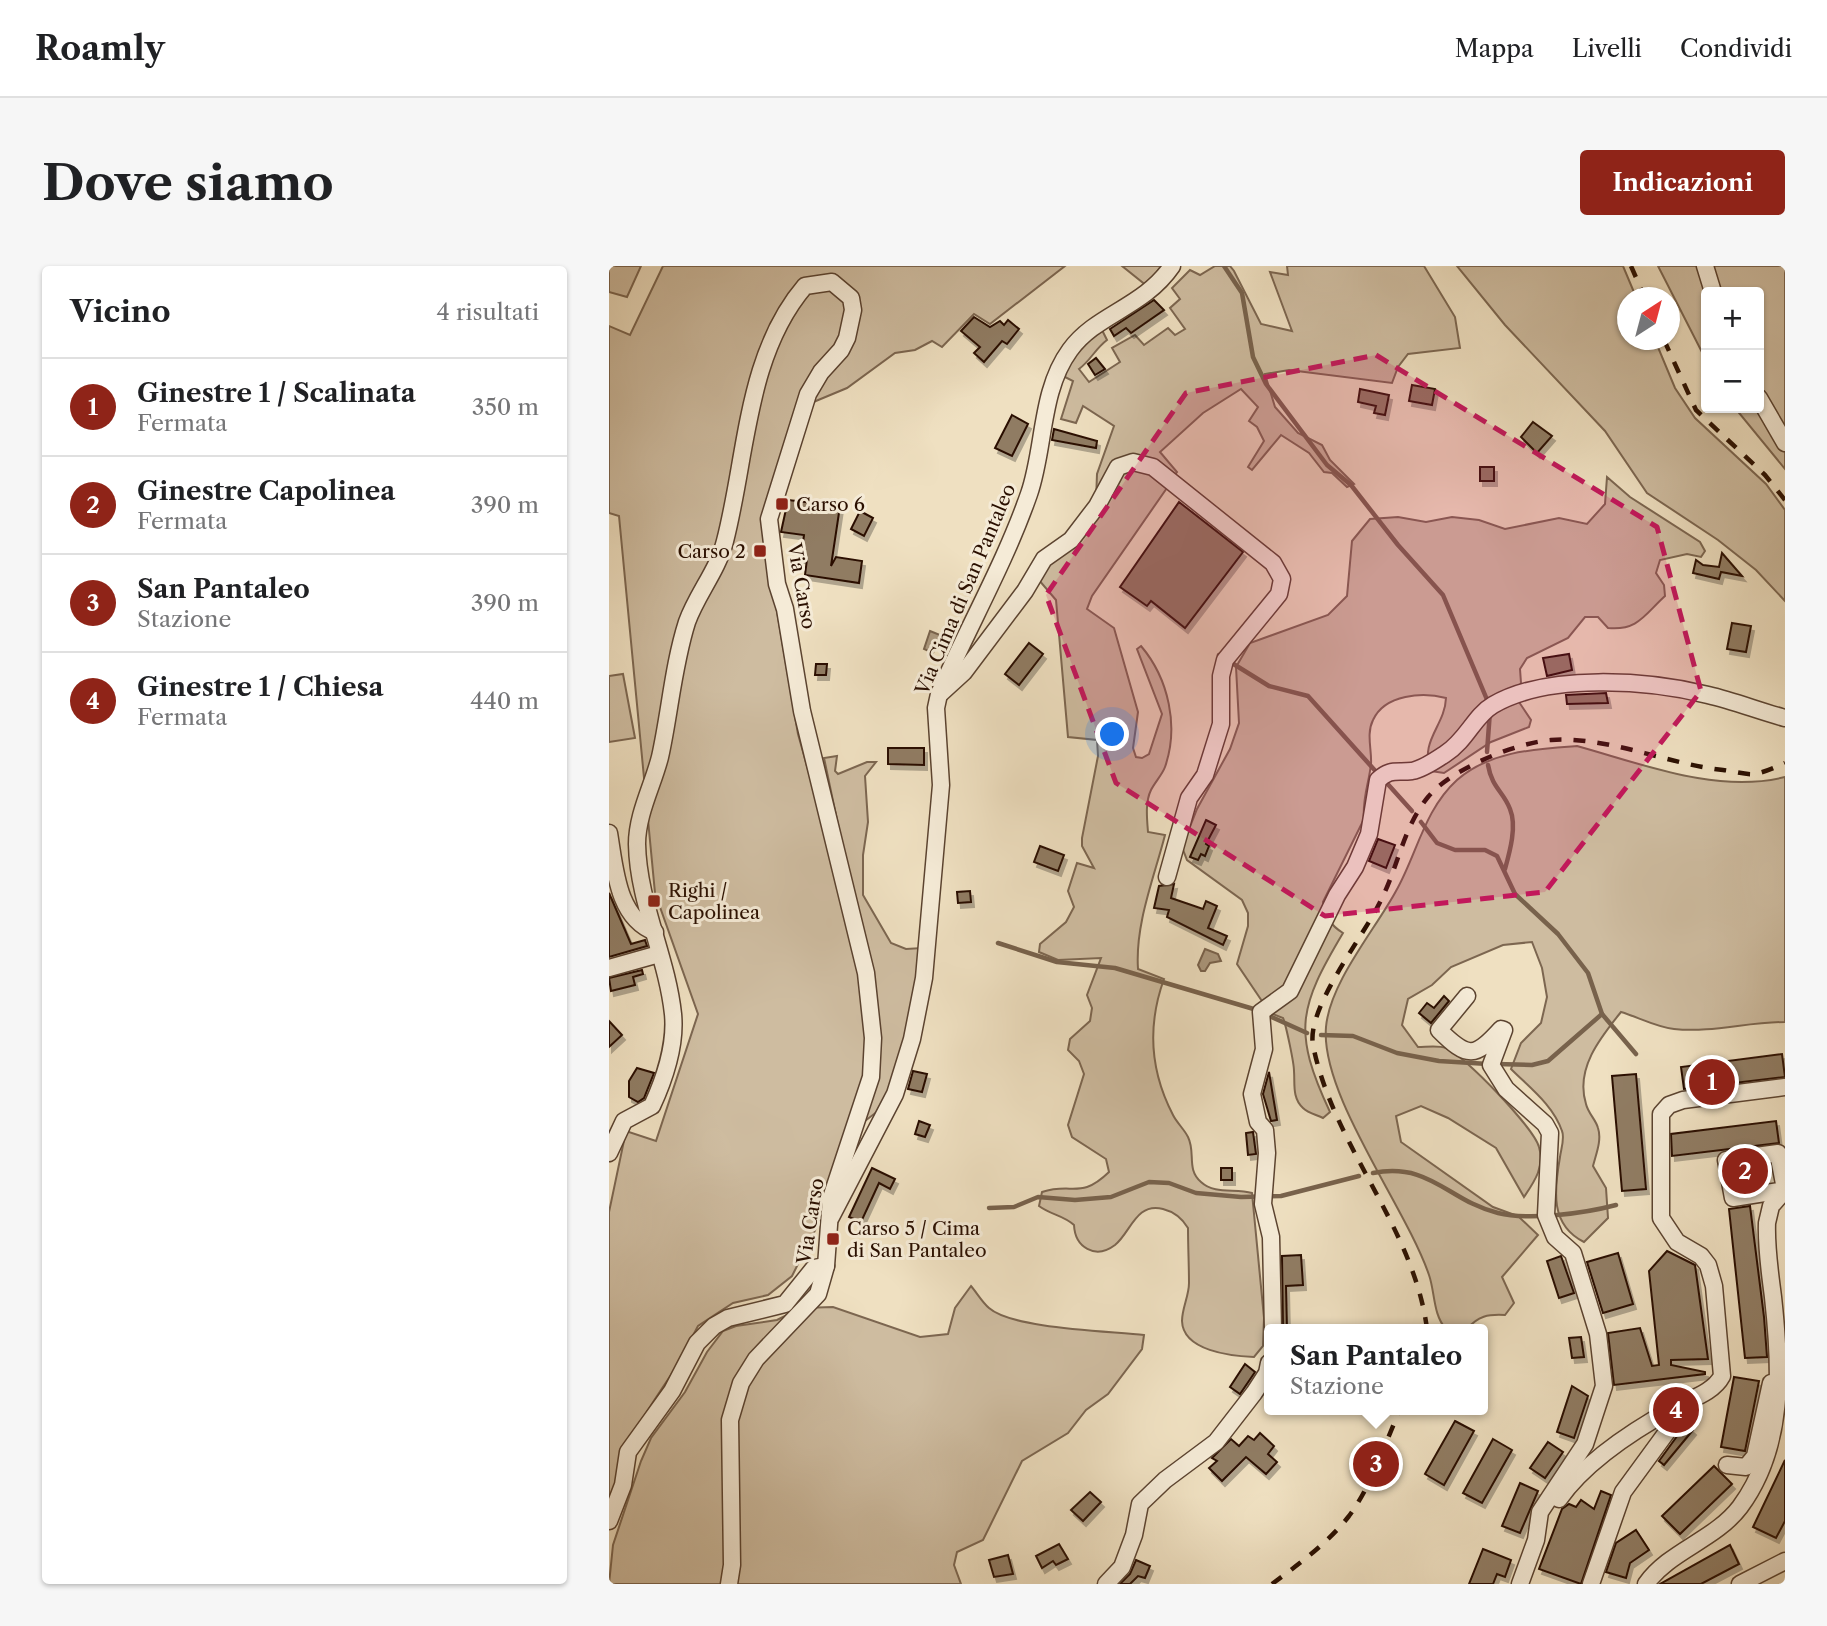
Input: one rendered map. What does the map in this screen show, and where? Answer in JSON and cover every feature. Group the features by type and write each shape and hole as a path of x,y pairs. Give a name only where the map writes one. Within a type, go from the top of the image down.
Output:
{"street":[{"name":"Via Cima di San Pantaleo","path":"831,1217 895,1094 912,1039 924,978 941,785 936,708 939,694 999,570 1030,493 1052,387 1061,366 1081,338 1145,297 1157,287 1172,266"},
{"path":"1705,266 1711,287"},
{"name":"Via Carso","path":"609,1152 624,1121 652,1106 673,1039 672,1009 639,868 637,841 641,816 661,749 688,620 712,576 725,542 752,401 779,326 805,286 832,282 851,298 851,323 841,351 821,372 808,394 769,519 777,584 785,608 802,711 866,973 873,1038 871,1077 831,1198 826,1266 818,1293 756,1359 741,1383 730,1420 732,1565 729,1584"},
{"path":"1764,407 1785,443"},
{"path":"939,694 964,672 1025,591 1044,559 1071,540 1097,506 1112,476 1124,464 1133,462 1153,467 1273,563 1282,579 1279,594 1225,660 1220,676 1221,724 1205,775 1189,798 1167,877"},
{"path":"1273,1324 1271,1237 1263,1204 1267,1153 1265,1130 1258,1122 1252,1094 1264,1049 1261,1012 1290,991 1336,895 1355,867 1369,834 1378,780 1388,771 1419,768 1451,750 1495,704 1521,694 1564,685 1606,683 1698,693 1785,718"},
{"path":"609,833 625,906 634,921 655,932"},
{"path":"609,968 659,954"},
{"path":"1467,996 1439,1030 1454,1044 1471,1051 1487,1047 1501,1029 1504,1030 1492,1065 1506,1088 1545,1124 1550,1133 1546,1215 1555,1237 1573,1253 1598,1334 1604,1386 1585,1444 1540,1512 1536,1540"},
{"path":"1520,1584 1536,1540 1560,1497 1577,1479 1603,1455 1715,1386 1724,1371 1714,1286 1708,1265 1701,1256 1677,1242 1661,1218 1659,1118 1666,1108 1678,1102 1785,1087"},
{"path":"1646,1584 1658,1571 1720,1529 1748,1496 1770,1448 1778,1405 1778,1372 1766,1231 1771,1206 1785,1190"},
{"path":"609,1521 623,1485 628,1452 672,1391 697,1343 714,1326 728,1318 785,1304 814,1268 826,1266"},
{"path":"1727,1465 1747,1467 1755,1457 1771,1380 1778,1372"},
{"path":"1106,1584 1122,1567 1140,1504 1165,1480 1216,1442 1264,1378"},
{"path":"1591,1584 1623,1492 1681,1414 1681,1405"},
{"path":"1740,1584 1785,1561 1785,1548"}],"highlighted area":[{"path":"1376,355 1657,527 1701,691 1545,892 1325,916 1116,783 1046,595 1186,393"}],"shaded area":[{"path":"609,266 641,266 627,297 609,292"},
{"path":"663,266 1065,266 990,324 974,314 942,347 932,341 915,350 895,353 847,388 799,408 781,464 772,582 798,734 846,905 841,839 824,758 837,756 835,771 838,774 867,762 876,762 865,776 868,822 863,855 863,895 891,943 906,949 922,948 907,1038 882,1108 861,1124 855,1151 792,1276 768,1295 733,1303 698,1326 690,1341 692,1343 626,1448 609,1510 609,1212 626,1131 656,1141 698,1014 655,893 619,516 609,513 609,326 630,335"},
{"path":"1122,266 1161,266 1147,286"},
{"path":"1215,266 1230,266 1234,271 1261,324 1292,331 1270,272 1288,275 1287,266 1424,266 1455,317 1460,348 1408,354 1398,367 1392,383 1289,370 1265,374 1275,407 1298,433 1322,445 1330,460 1354,484 1347,487 1332,473 1324,472 1309,453 1281,435 1252,470 1248,467 1264,441 1257,427 1249,421 1258,407 1241,389 1203,413 1160,452 1177,472 1174,476 1134,456 1096,501 1097,474 1114,426 1083,406 1076,423 1061,419 1073,381 1063,376 1081,343 1102,330 1107,340 1079,369 1089,382 1120,362 1112,348 1135,335 1144,345 1168,328 1175,335 1185,329 1170,308 1180,299 1172,288 1190,270 1200,275"},
{"path":"1457,266 1623,266 1632,287 1617,287 1617,350 1659,350 1675,388 1695,418 1766,484 1785,510 1785,601 1756,570 1718,540 1647,493 1605,431 1505,325"},
{"path":"1658,266 1785,266 1785,469 1739,413 1764,413 1764,287 1701,287 1701,350 1680,309 1680,287 1669,287"},
{"path":"1143,465 1169,485 1092,596 1087,609 1114,628 1138,712 1133,748 1136,757 1142,758 1149,754 1162,714 1137,649 1141,646 1159,673 1169,704 1169,752 1164,770 1149,795 1147,811 1148,832 1165,835 1142,918 1138,969 1164,979 1155,1014 1153,1048 1159,1082 1165,1098 1190,1143 1196,1177 1212,1189 1252,1193 1264,1318 1263,1346 1254,1357 1210,1350 1190,1339 1184,1331 1182,1316 1189,1283 1188,1228 1178,1216 1163,1209 1146,1210 1115,1245 1094,1251 1087,1249 1078,1240 1074,1225 1039,1206 1042,1192 1091,1186 1109,1172 1106,1159 1072,1137 1068,1125 1084,1074 1079,1061 1068,1050 1070,1039 1090,1021 1092,1008 1087,995 1101,958 1058,960 1039,952 1040,944 1066,922 1074,907 1068,891 1077,863 1094,868 1082,846 1082,838 1098,756 1097,740 1068,737 1056,600 1038,579 1120,472"},
{"path":"1607,477 1630,497 1700,542 1705,551 1701,557 1687,554 1660,560 1656,573 1664,585 1665,596 1634,624 1608,628 1598,617 1585,617 1568,638 1527,658 1520,669 1521,683 1515,696 1531,720 1529,727 1491,742 1444,773 1431,771 1428,751 1442,717 1446,698 1427,695 1405,697 1379,711 1370,731 1371,764 1364,819 1323,902 1329,920 1343,933 1317,981 1306,1020 1310,1060 1330,1112 1323,1118 1310,1113 1299,1104 1296,1095 1293,1060 1283,1018 1270,1013 1237,964 1248,926 1248,913 1242,900 1187,860 1182,847 1197,809 1230,749 1239,723 1236,667 1250,643 1328,615 1347,596 1352,541 1370,519 1398,517 1426,522 1452,517 1479,520 1505,529 1559,518 1587,524 1605,504"},
{"path":"930,631 940,635 933,653 924,649"},
{"path":"623,674 635,738 609,742 609,676"},
{"path":"1577,746 1680,775 1733,782 1785,777 1785,1022 1688,1030 1667,1028 1621,1012 1591,1055 1584,1079 1586,1104 1599,1133 1593,1166 1606,1188 1608,1218 1584,1242 1565,1226 1557,1206 1556,1182 1562,1131 1547,1105 1511,1069 1521,1043 1541,1023 1547,997 1542,968 1532,942 1503,945 1451,967 1432,985 1408,999 1402,1025 1418,1047 1446,1048 1467,1064 1525,1124 1539,1147 1541,1161 1524,1197 1496,1148 1448,1118 1421,1106 1396,1116 1401,1142 1493,1207 1518,1216 1538,1235 1502,1277 1514,1303 1505,1315 1484,1317 1472,1324 1443,1324 1436,1310 1429,1275 1418,1248 1336,1085 1328,1054 1326,1027 1329,1010 1344,974 1396,891 1429,819 1446,792 1470,770 1484,763 1530,750"},
{"path":"1205,949 1218,954 1221,961 1210,963 1205,971 1201,971 1198,965"},
{"path":"971,1286 989,1308 1019,1321 1144,1335 1142,1349 1108,1394 1086,1410 1068,1433 1022,1461 983,1540 957,1552 954,1565 961,1584 609,1584 613,1545 651,1438 685,1392 707,1352 723,1331 736,1326 777,1320 801,1308 833,1307 920,1337 948,1334 955,1308"}],"building":[{"path":"1154,300 1164,310 1131,333 1126,328 1114,336 1110,329"},
{"path":"974,317 990,327 1000,321 1004,325 1008,320 1019,329 1007,344 1002,341 984,362 974,353 980,347 961,331"},
{"path":"1096,358 1105,369 1095,375 1088,364"},
{"path":"1412,385 1435,389 1432,405 1409,401"},
{"path":"1360,389 1389,395 1385,415 1374,413 1376,406 1358,402"},
{"path":"1012,415 1028,424 1012,456 995,448"},
{"path":"1533,422 1552,436 1537,453 1521,437"},
{"path":"1054,429 1097,441 1096,448 1052,440"},
{"path":"1480,467 1494,467 1494,481 1480,481"},
{"path":"788,500 840,506 831,566 836,557 862,561 859,583 805,575 807,559 801,558 804,535 781,532"},
{"path":"1179,502 1243,552 1185,628 1151,601 1147,606 1120,587"},
{"path":"860,511 873,518 864,536 851,529"},
{"path":"1722,553 1742,576 1721,572 1719,579 1693,573 1696,560 1703,565 1719,567"},
{"path":"1732,623 1751,626 1746,652 1727,649"},
{"path":"1029,643 1043,654 1019,685 1005,674"},
{"path":"1569,654 1572,670 1547,676 1543,658"},
{"path":"816,664 827,664 826,675 815,675"},
{"path":"1606,693 1608,703 1567,704 1566,695"},
{"path":"888,748 924,748 924,765 888,764"},
{"path":"1206,820 1216,825 1206,844 1209,846 1205,856 1201,854 1198,860 1190,857"},
{"path":"1378,839 1395,845 1386,868 1369,861"},
{"path":"1040,846 1064,855 1058,871 1034,862"},
{"path":"1174,884 1171,898 1203,909 1206,901 1217,906 1208,928 1227,936 1223,945 1167,917 1169,910 1154,908 1159,886"},
{"path":"970,891 971,902 958,903 957,892"},
{"path":"609,893 631,944 645,940 647,946 609,957"},
{"path":"642,970 643,974 633,977 635,985 611,991 609,978"},
{"path":"1444,996 1449,1001 1431,1023 1419,1013 1427,1003 1434,1008"},
{"path":"609,1021 622,1035 609,1047"},
{"path":"1782,1054 1785,1077 1684,1089 1681,1067"},
{"path":"637,1068 654,1073 644,1098 638,1102 629,1097 629,1081"},
{"path":"913,1071 927,1074 922,1092 908,1089"},
{"path":"1269,1072 1277,1120 1271,1121 1263,1094"},
{"path":"1636,1074 1646,1189 1622,1191 1612,1076"},
{"path":"919,1121 930,1125 925,1137 915,1134"},
{"path":"1776,1121 1779,1143 1672,1156 1671,1134"},
{"path":"1253,1132 1256,1154 1248,1155 1246,1133"},
{"path":"872,1168 895,1179 890,1189 879,1183 861,1222 849,1217"},
{"path":"1221,1168 1232,1168 1232,1180 1221,1180"},
{"path":"1750,1206 1767,1357 1745,1358 1729,1209"},
{"path":"1667,1251 1695,1265 1708,1359 1671,1360 1671,1365 1705,1374 1614,1385 1608,1333 1640,1328 1652,1366 1659,1365 1649,1271"},
{"path":"1618,1253 1633,1304 1603,1313 1587,1262"},
{"path":"1301,1255 1303,1285 1286,1286 1287,1324 1283,1324 1282,1256"},
{"path":"1561,1256 1574,1293 1559,1298 1547,1261"},
{"path":"1581,1337 1584,1357 1572,1358 1569,1338"},
{"path":"1245,1364 1255,1372 1240,1394 1230,1387"},
{"path":"1734,1377 1759,1381 1745,1451 1721,1447"},
{"path":"1572,1386 1588,1396 1574,1438 1557,1432"},
{"path":"1455,1421 1474,1431 1444,1485 1425,1474"},
{"path":"1686,1424 1693,1430 1664,1465 1659,1461"},
{"path":"1260,1433 1274,1446 1268,1454 1277,1462 1266,1474 1246,1457 1222,1481 1209,1468 1217,1461 1212,1458 1231,1439 1239,1446 1248,1436 1254,1440"},
{"path":"1493,1439 1512,1450 1482,1503 1463,1493"},
{"path":"1548,1442 1563,1452 1545,1478 1530,1468"},
{"path":"1785,1460 1785,1521 1776,1538 1753,1527"},
{"path":"1714,1466 1732,1484 1680,1534 1662,1516"},
{"path":"1520,1483 1538,1491 1520,1533 1502,1526"},
{"path":"1601,1491 1611,1495 1581,1584 1539,1569 1562,1509 1569,1504 1576,1507 1581,1500 1594,1509"},
{"path":"1090,1492 1101,1502 1083,1521 1071,1510"},
{"path":"1636,1530 1649,1550 1630,1563 1626,1578 1606,1572 1616,1543"},
{"path":"1059,1544 1068,1559 1056,1565 1053,1561 1042,1568 1036,1556"},
{"path":"1730,1545 1739,1564 1701,1584 1660,1584"},
{"path":"1483,1549 1511,1560 1505,1577 1497,1574 1493,1584 1469,1584"},
{"path":"1008,1555 1013,1574 994,1577 989,1560"},
{"path":"1136,1560 1150,1566 1145,1578 1138,1576 1130,1584 1120,1584 1130,1574"}],"waterway":[{"path":"1224,266 1242,293 1253,357 1266,384 1327,465 1351,485 1398,545 1443,595 1488,702"},
{"path":"1219,655 1269,686 1308,696 1379,775"},
{"path":"1487,752 1490,711"},
{"path":"1488,765 1492,779 1512,816 1512,839 1505,869"},
{"path":"1385,781 1412,811"},
{"path":"1421,822 1437,843 1455,850 1485,850 1497,856 1515,894 1558,934 1588,973 1602,1014 1636,1054"},
{"path":"998,943 1057,962 1115,968 1257,1010"},
{"path":"1265,1014 1307,1033"},
{"path":"1496,1064 1532,1065 1548,1061 1602,1014"},
{"path":"1321,1035 1353,1036 1397,1053 1439,1061 1488,1064"},
{"path":"1373,1173 1410,1173 1439,1184 1481,1207 1511,1215 1557,1215 1616,1205"},
{"path":"989,1208 1014,1207 1038,1197 1075,1200 1111,1197 1149,1182 1169,1183 1196,1193 1241,1197 1281,1196 1359,1176"}],"railway":[{"path":"1631,266 1640,287"},
{"path":"1669,350 1696,410 1765,475 1785,500"},
{"path":"1426,1324 1407,1256 1337,1118 1313,1045 1313,1029 1328,991 1382,898 1407,833 1420,808 1438,787 1468,767 1520,746 1551,740 1594,742 1702,767 1747,774 1759,773 1785,763"},
{"path":"1272,1584 1323,1544 1349,1516 1371,1478 1398,1415"}],"place":[{"name":"Carso 6","path":"782,504"},
{"name":"Carso 2","path":"760,551"},
{"name":"Righi / Capolinea","path":"654,901"},
{"name":"Ginestre 1 / Scalinata","path":"1712,1082"},
{"name":"Ginestre Capolinea","path":"1745,1171"},
{"name":"Carso 5 / Cima di San Pantaleo","path":"833,1239"},
{"name":"Ginestre 1 / Chiesa","path":"1676,1410"},
{"name":"San Pantaleo","path":"1376,1464"}]}
